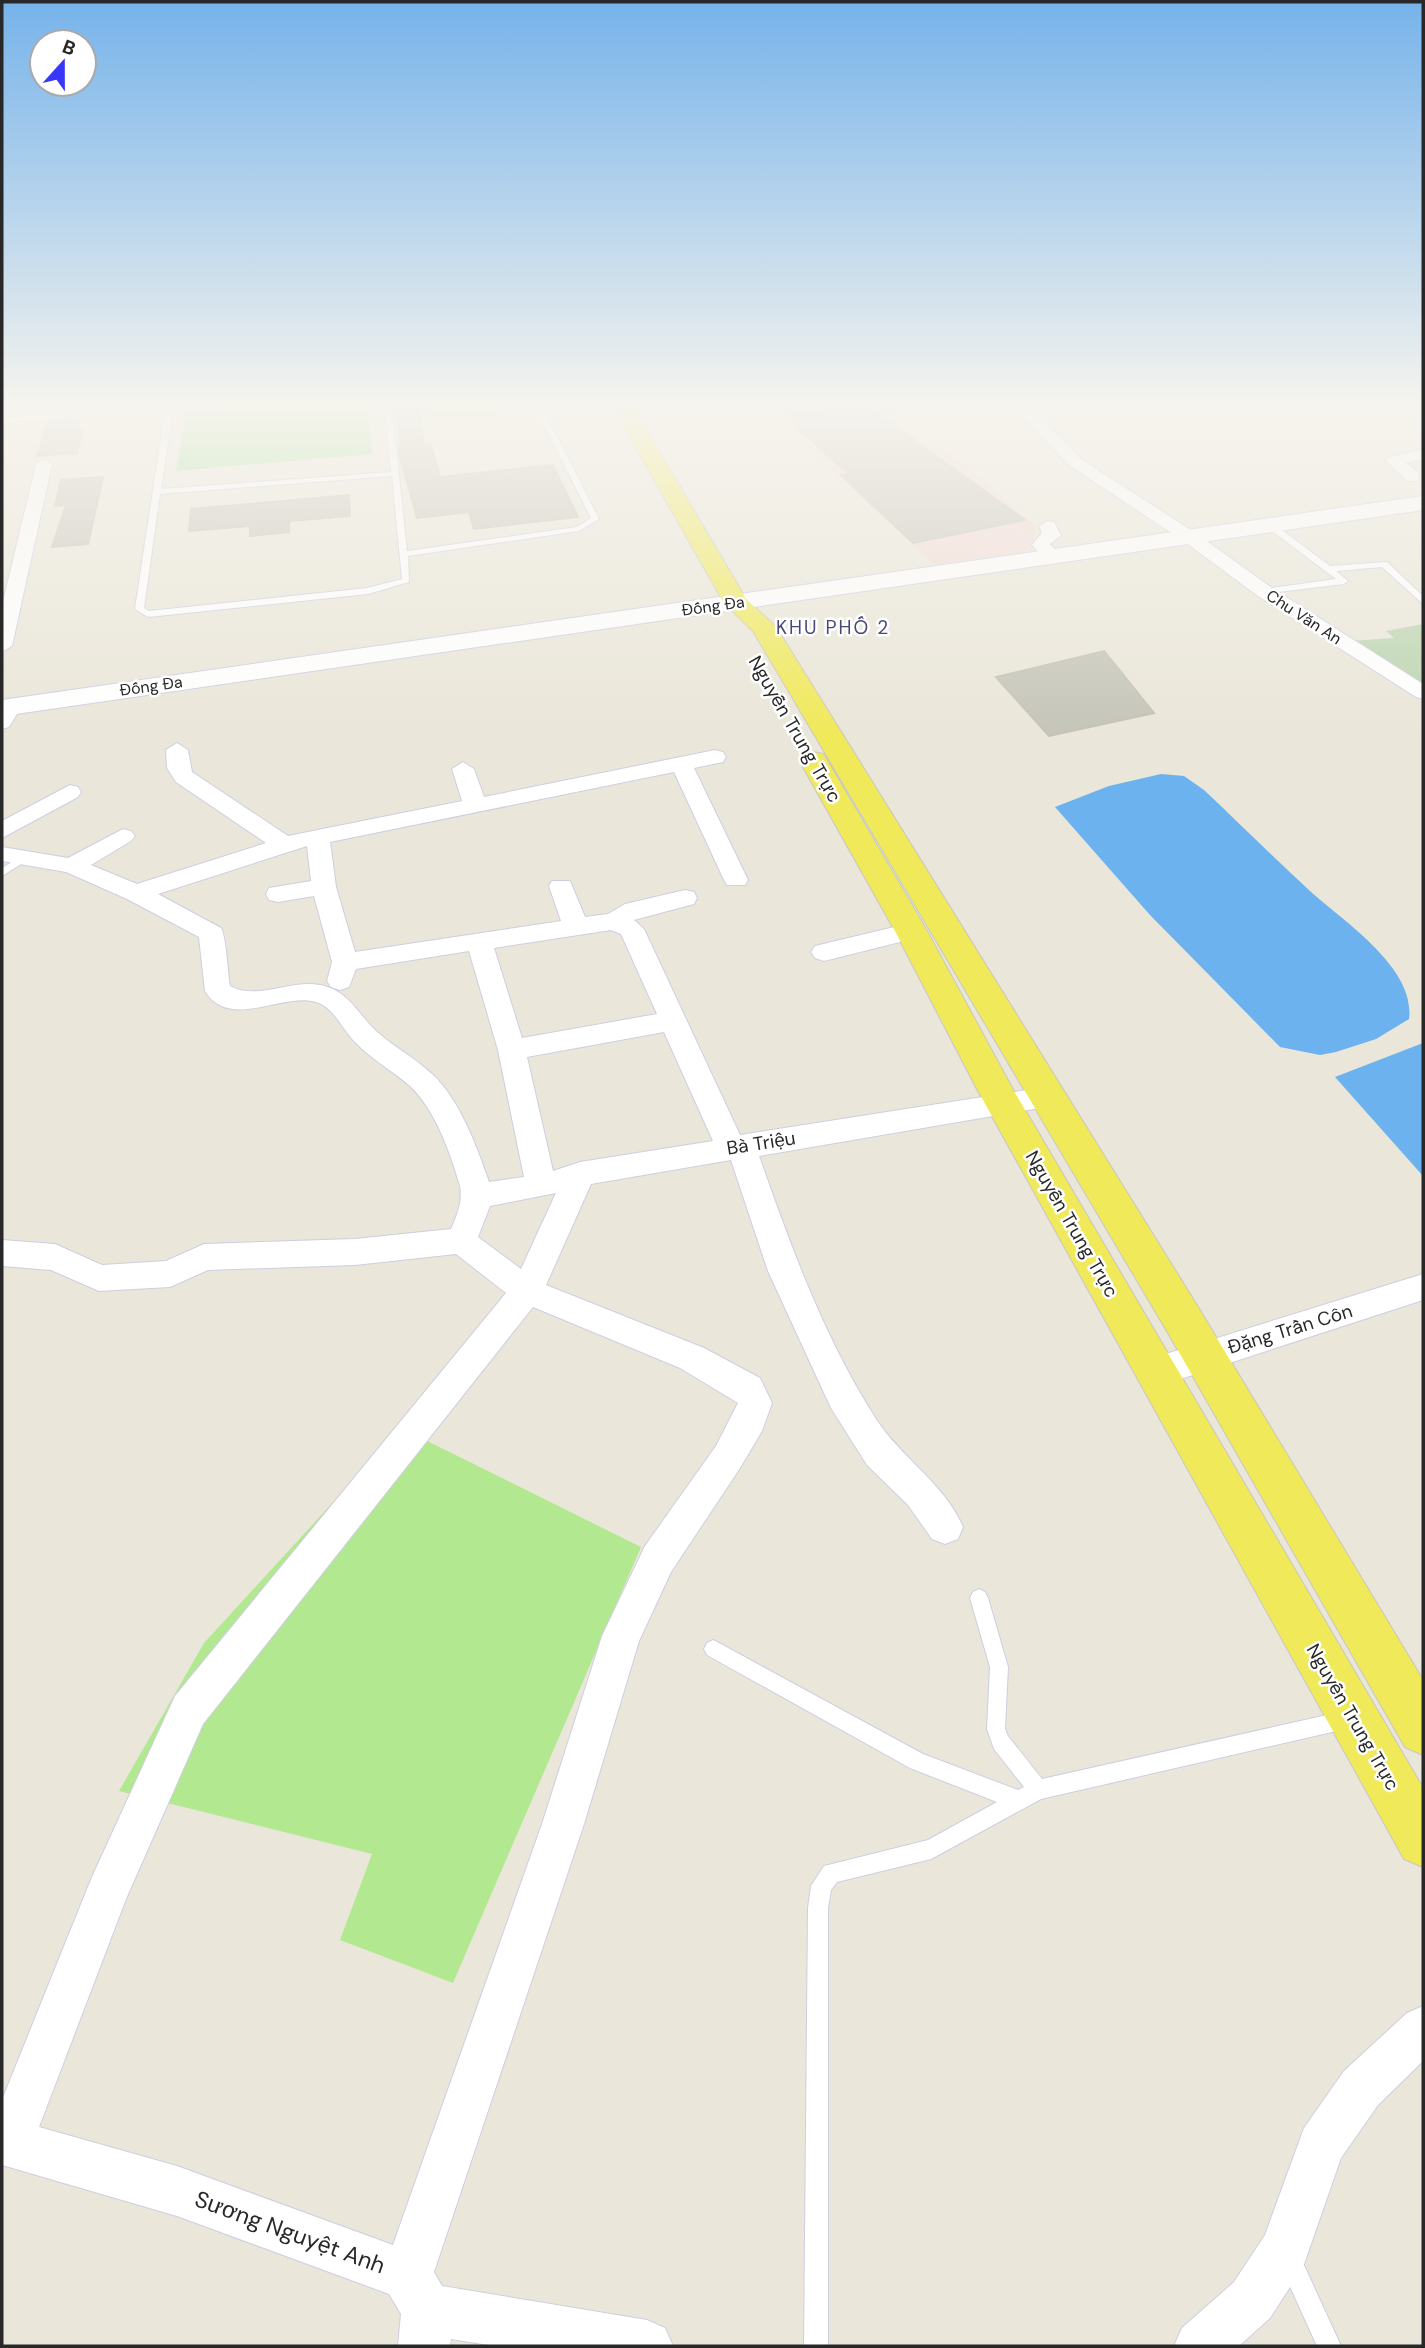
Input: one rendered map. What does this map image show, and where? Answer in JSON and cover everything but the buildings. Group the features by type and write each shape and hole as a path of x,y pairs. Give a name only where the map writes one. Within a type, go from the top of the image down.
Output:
{"main road":[{"name":"Nguyễn Trung Trực","path":"687,519 736,603 763,627 1204,1356 1423,1729"},
{"name":"Nguyễn Trung Trực","path":"736,603 739,631 912,931 1004,1104 1423,1840"}],"street":[{"path":"2,646 31,519"},
{"name":"Chu Văn An","path":"1162,519 1265,592 1423,693"},
{"name":"Đống Đa","path":"5,712 1320,519"},
{"path":"1048,526 1052,535 1043,540 1041,545 1053,558"},
{"path":"177,750 178,768 184,777 282,844"},
{"path":"136,893 267,852 282,844 318,839 715,757"},
{"path":"681,764 736,880"},
{"path":"463,769 475,805"},
{"path":"2,831 69,792"},
{"path":"72,866 123,835"},
{"path":"10,862 72,866 136,893 212,934 213,967 218,991 233,999 262,999 331,989 342,979 345,962 324,887 318,839"},
{"path":"561,886 575,925"},
{"path":"278,894 324,887"},
{"path":"345,962 614,921 634,910 685,898"},
{"path":"614,921 631,929 736,1147 784,1271 843,1397 879,1454 921,1493 945,1527"},
{"path":"824,952 912,931"},
{"path":"480,941 512,1050 541,1186"},
{"path":"318,992 336,1000 357,1029 429,1088 454,1132 477,1196 461,1241"},
{"path":"512,1050 673,1021"},
{"name":"Bà Triệu","path":"477,1196 541,1186 580,1174 1046,1097"},
{"path":"6,2141 107,1892 189,1710 527,1291 580,1174"},
{"path":"2,1253 55,1257 99,1278 170,1275 204,1257 355,1252 461,1241 527,1291 692,1358 748,1389 755,1403 750,1420 728,1457 658,1559 621,1636 592,1722 419,2311"},
{"name":"Đặng Trần Côn","path":"1156,1372 1423,1287"},
{"path":"1200,2346 1252,2300 1285,2249 1321,2145 1361,2088 1423,2029"},
{"name":"Sương Nguyệt Anh","path":"6,2141 177,2191 419,2311 647,2346"}],"lane":[{"path":"153,519 139,609 148,614 368,591 398,584 406,580 399,519"},
{"path":"404,554 579,529 595,519"},
{"path":"1265,592 1344,581 1271,526"},
{"path":"1330,569 1384,564 1423,601"},
{"path":"979,1598 999,1667 996,1729 1001,1742 1038,1790"},
{"path":"713,1648 917,1761 1020,1801"},
{"path":"816,2346 818,1908 821,1886 831,1873 932,1849 1038,1790 1353,1718"},
{"path":"1285,2249 1329,2346"}],"shaded area":[{"path":"885,519 1027,519 1036,526 1032,550 935,565"}],"green space":[{"path":"1423,624 1423,687 1351,641 1394,638 1386,631"},
{"path":"401,1428 641,1547 453,1983 340,1940 372,1854 119,1791 204,1643"}],"water":[{"path":"1161,774 1184,776 1204,790 1310,891 1358,931 1389,964 1401,982 1408,1000 1409,1019 1376,1039 1336,1052 1320,1055 1280,1047 1150,915 1055,807 1109,786"},
{"path":"1423,1043 1423,1176 1335,1077"}],"district":[{"name":"KHU PHỐ 2","path":"833,627"}]}
